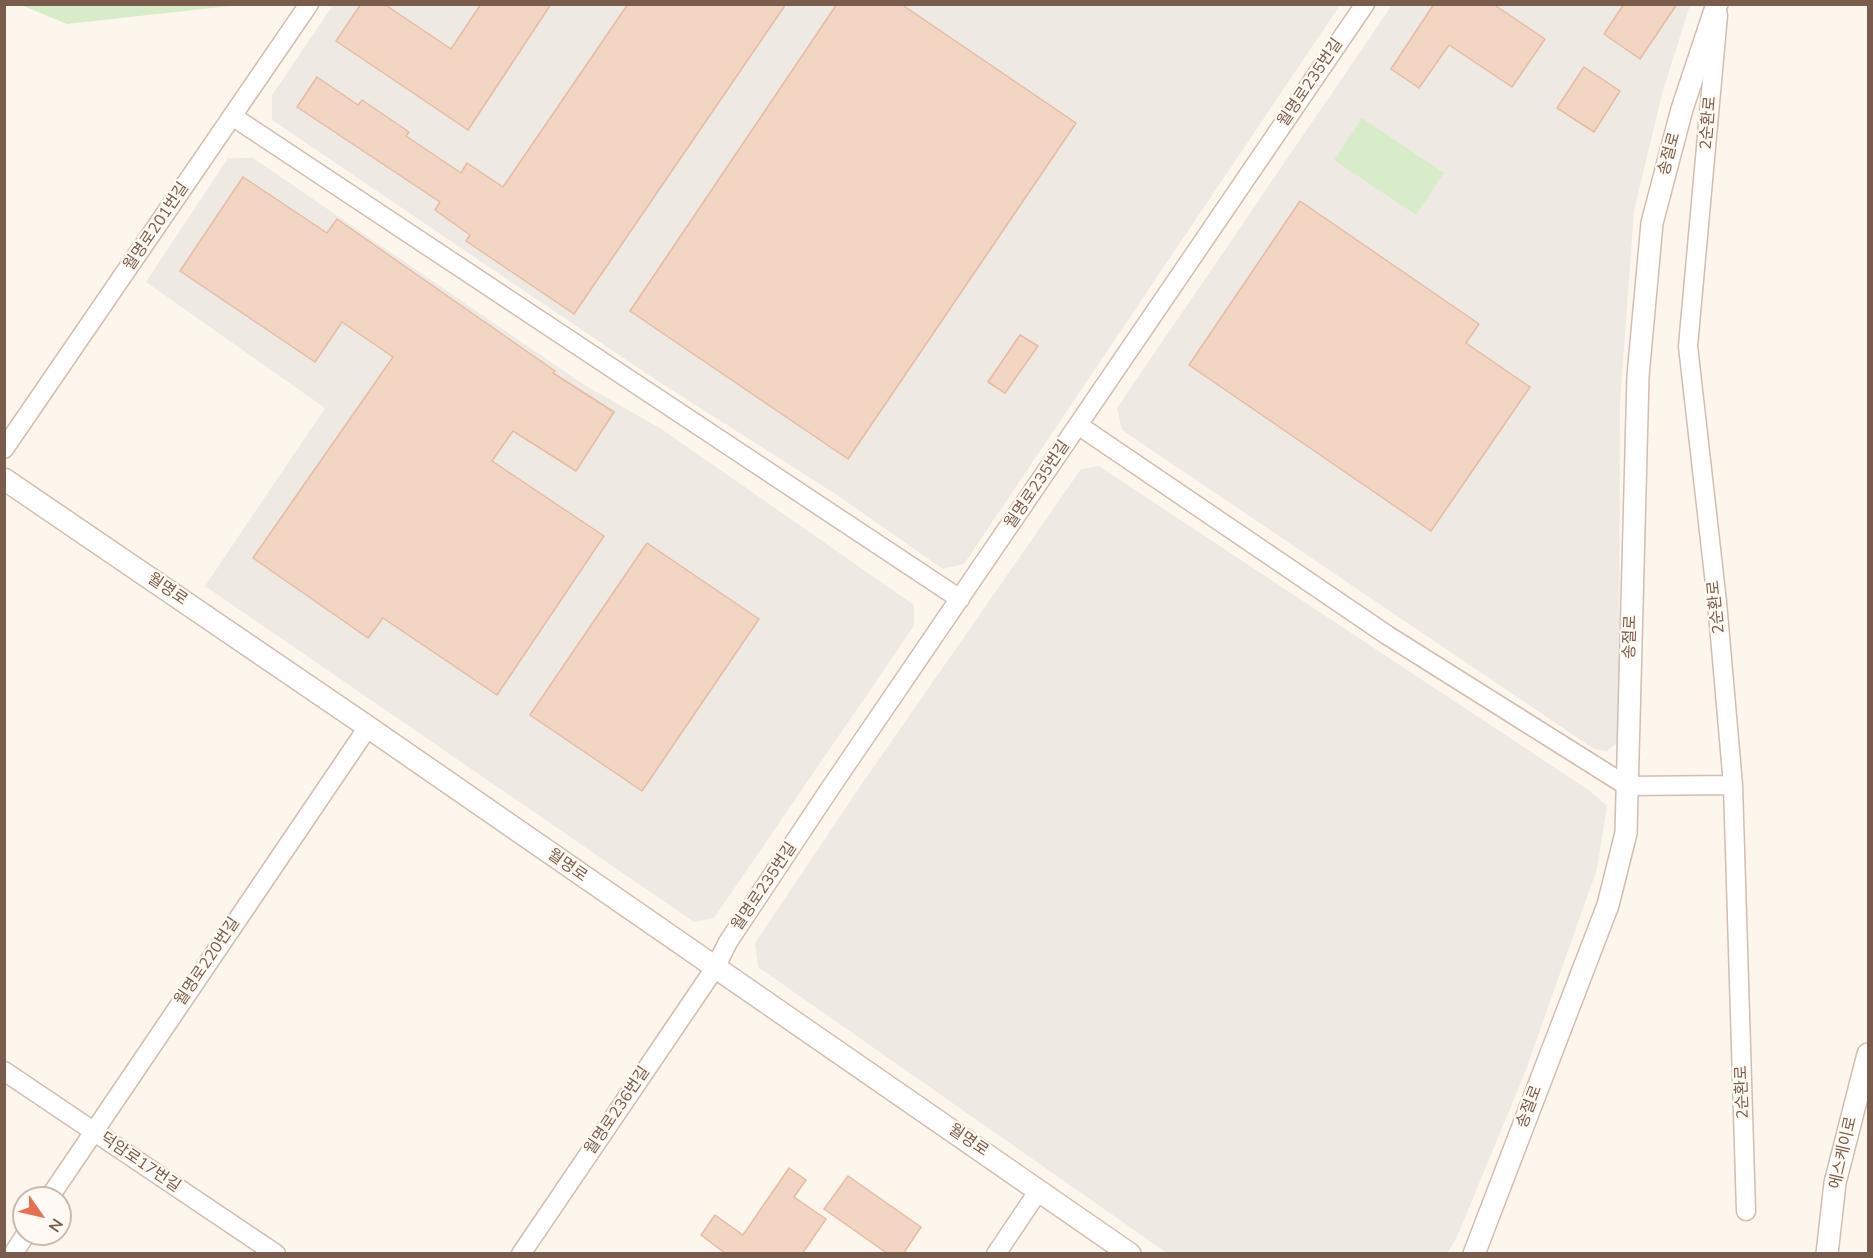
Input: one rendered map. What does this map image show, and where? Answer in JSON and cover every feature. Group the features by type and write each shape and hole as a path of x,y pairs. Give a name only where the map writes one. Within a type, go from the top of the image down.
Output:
{"street":[{"name":"월명로201번길","path":"4,449 309,4"},
{"name":"월명로235번길","path":"715,968 728,942 1365,4"},
{"name":"2순환로","path":"1718,4 1688,346 1717,602 1733,785 1746,1211"},
{"name":"송절로","path":"1474,1254 1608,905 1626,833 1638,376 1652,223 1682,109 1718,4"},
{"path":"232,116 960,599"},
{"path":"1078,425 1387,635 1627,786 1733,785"},
{"name":"월명로","path":"4,479 368,727 1130,1254"},
{"name":"월명로220번길","path":"57,1186 368,727"},
{"name":"월명로236번길","path":"521,1254 715,968"},
{"name":"에스케이로","path":"1827,1254 1835,1183 1869,1054"},
{"name":"덕암로17번길","path":"4,1071 276,1254"},
{"path":"996,1254 1039,1190"}],"shaded area":[{"path":"333,5 1340,5 964,564 943,569 837,495 653,378 272,120 272,95"},
{"path":"1392,5 1690,5 1662,94 1634,211 1620,403 1619,731 1617,743 1607,751 1594,749 1122,430 1117,408"},
{"path":"228,158 253,158 583,384 663,430 914,605 914,626 714,918 694,922 205,586 325,408 146,282"},
{"path":"1099,466 1590,791 1607,806 1597,869 1524,1075 1456,1239 1447,1253 1167,1253 758,967 755,943 859,788 1081,469"}],"green space":[{"path":"21,5 239,5 67,24"},
{"path":"1362,118 1444,173 1416,215 1334,160"}],"building":[{"path":"361,4 384,4 451,49 481,4 551,4 468,130 336,41"},
{"path":"628,4 786,4 574,314 466,241 470,235 435,210 440,202 297,107 317,77 358,105 362,100 409,132 406,136 461,173 467,163 503,187"},
{"path":"837,4 901,4 1076,123 848,459 630,311"},
{"path":"1434,4 1493,4 1545,39 1512,87 1449,45 1419,88 1391,69"},
{"path":"1624,4 1677,4 1640,59 1604,34"},
{"path":"1584,67 1620,91 1594,132 1557,108"},
{"path":"243,177 327,233 337,219 555,371 553,373 614,412 576,471 513,431 492,461 604,536 497,695 383,618 368,638 253,558 393,357 342,322 315,362 180,271"},
{"path":"1300,201 1479,324 1466,343 1530,387 1431,531 1189,365"},
{"path":"1020,335 1038,346 1005,393 988,382"},
{"path":"647,543 759,619 642,791 530,715"},
{"path":"789,1168 806,1180 794,1197 826,1219 802,1254 726,1254 701,1235 715,1215 743,1235"},
{"path":"848,1176 921,1227 903,1254 888,1254 824,1209"}]}
